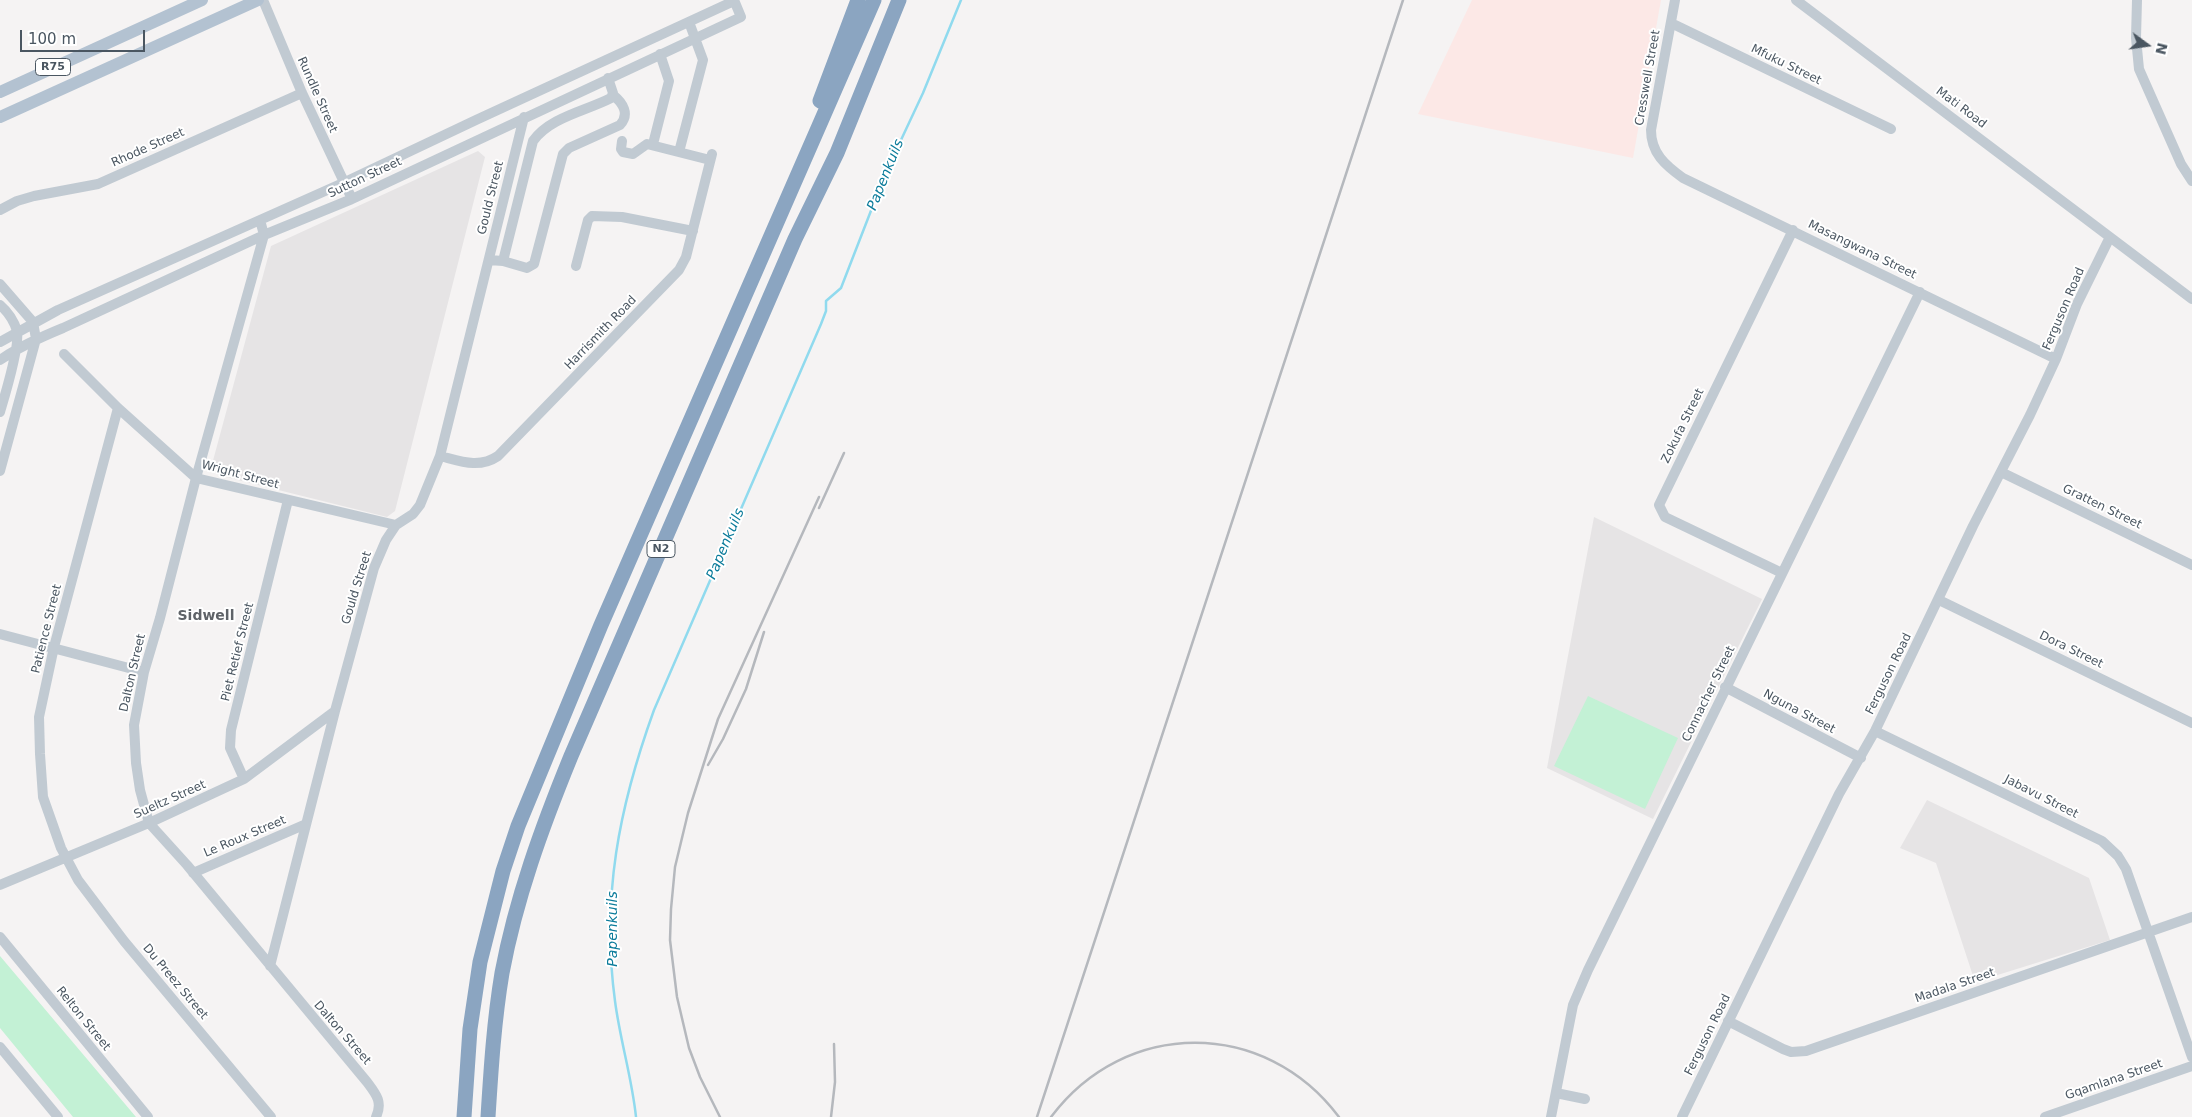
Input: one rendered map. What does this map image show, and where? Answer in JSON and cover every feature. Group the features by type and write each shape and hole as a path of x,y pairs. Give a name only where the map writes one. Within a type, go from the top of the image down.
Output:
{"highway":[{"path":"774,224 858,0"},
{"name":"N2","path":"464,1117 470,1029 480,962 502,871 518,826 597,634 774,224 874,0"},
{"name":"N2","path":"488,1117 491,1068 503,973 516,910 540,834 571,756 788,257 837,153 900,0"},
{"path":"837,153 911,0"}],"main road":[{"name":"R75","path":"0,92 202,0"},
{"name":"R75","path":"0,117 258,0"}],"street":[{"name":"Rundle Street","path":"263,0 302,93 352,199"},
{"name":"Cresswell Street","path":"1660,159 1652,142 1651,130 1675,0"},
{"name":"Mati Road","path":"1796,0 2192,299"},
{"path":"2137,0 2136,38 2139,69 2181,164 2192,181"},
{"name":"Sutton Street","path":"0,342 33,322 343,183 734,1 741,17 483,136 352,199 264,236 36,339 0,360"},
{"path":"622,141 622,151 630,154 635,153 644,144 653,144 679,152 703,60 689,22"},
{"name":"Mfuku Street","path":"1671,23 1891,129"},
{"path":"653,144 669,81 660,54"},
{"path":"489,260 503,261 527,268 534,264 564,154 569,148 620,125 624,120 626,114 622,104 613,95 608,78"},
{"path":"547,87 554,103"},
{"name":"Rhode Street","path":"0,210 17,201 34,196 98,184 302,93"},
{"path":"503,261 533,141 540,132 550,125 598,104 613,95"},
{"name":"Gould Street","path":"270,966 335,710 372,575 386,540 396,525 413,514 420,506 440,456 524,117"},
{"path":"476,120 483,136"},
{"name":"Harrismith Road","path":"440,456 476,464 491,461 498,456 679,270 686,258 711,157 679,152"},
{"name":"Masangwana Street","path":"1660,159 1683,178 2056,359"},
{"path":"576,266 588,220 592,216 622,217 693,231"},
{"path":"260,220 264,236"},
{"path":"246,226 258,254"},
{"name":"Zokufa Street","path":"1782,573 1665,517 1659,505 1793,230"},
{"name":"Dalton Street","path":"264,236 144,672 138,701 134,742 140,790 149,823 193,873 376,1095 380,1105 376,1117"},
{"name":"Ferguson Road","path":"1682,1117 1839,794 1875,731 1939,600 2056,359 2077,304 2110,237"},
{"path":"0,284 33,322 36,339 0,471"},
{"name":"Connacher Street","path":"1551,1117 1570,1020 1581,986 1920,292"},
{"path":"0,305 10,317 17,332 16,349 1,404"},
{"name":"Wright Street","path":"64,354 118,408 196,478 396,525"},
{"name":"Patience Street","path":"65,858 50,821 43,797 40,717 54,647 118,408"},
{"name":"Gratten Street","path":"2001,472 2192,565"},
{"name":"Piet Retief Street","path":"244,779 230,748 231,730 288,500"},
{"name":"Dora Street","path":"1939,600 2192,723"},
{"path":"0,634 144,672"},
{"name":"Nguna Street","path":"1726,687 1861,758"},
{"name":"Sueltz Street","path":"0,885 149,823 244,779 335,710"},
{"name":"Jabavu Street","path":"1875,731 2102,841 2118,856 2126,869 2192,1057"},
{"name":"Le Roux Street","path":"193,873 306,824"},
{"name":"Du Preez Street","path":"65,858 78,880 124,941 272,1117"},
{"name":"Madala Street","path":"1728,1021 1783,1049 1799,1052 2192,917"},
{"name":"Relton Street","path":"0,937 148,1117"},
{"path":"1,1050 58,1117"},
{"name":"Gqamlana Street","path":"2045,1117 2192,1066"},
{"path":"1556,1093 1585,1098"}],"shaded area":[{"path":"1472,0 1661,0 1633,158 1418,114"},
{"path":"478,151 485,157 395,511 387,517 218,475 211,468 271,246"},
{"path":"1594,517 1762,599 1653,819 1547,768"},
{"path":"1927,800 2089,878 2110,940 1975,982 1936,863 1900,848"}],"green space":[{"path":"1588,696 1678,738 1645,809 1554,766"},
{"path":"0,956 136,1117 73,1117 0,1028"}],"waterway":[{"name":"Papenkuils","path":"636,1117 615,1001 610,925 616,853 631,782 654,710 821,324 826,311 826,301 841,288 886,172 923,93 961,0"}],"railway":[{"path":"1037,1117 1403,0"},
{"path":"819,508 844,453"},
{"path":"720,1117 700,1077 689,1048 677,997 670,940 675,867 688,813 718,719 819,497"},
{"path":"708,765 723,739 746,689 764,632"},
{"path":"1051,1117 1082,1085 1117,1061 1155,1047 1195,1043 1235,1047 1273,1061 1308,1085 1339,1117"},
{"path":"831,1117 835,1082 834,1044"}],"district":[{"name":"Sidwell","path":"206,616"}]}
